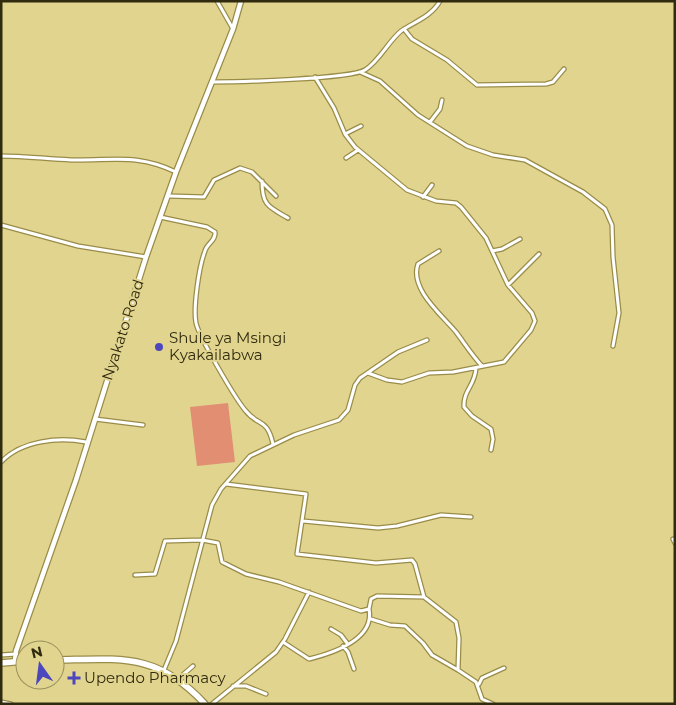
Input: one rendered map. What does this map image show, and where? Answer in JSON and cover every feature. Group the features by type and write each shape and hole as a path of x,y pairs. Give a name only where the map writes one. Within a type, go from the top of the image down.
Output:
{"highway":[{"path":"65,660 130,661 150,664 178,679 205,704"},
{"path":"1,663 15,661"}],"street":[{"path":"217,1 233,28"},
{"name":"Nyakato Road","path":"21,640 76,480 86,442 160,216 213,82 241,1"},
{"path":"213,82 315,77 360,72 375,62 390,41 427,15 440,1"},
{"path":"404,30 412,39 447,60 477,85 546,84 553,82 564,69"},
{"path":"360,72 380,82 418,115 467,146 493,155 516,157 548,172 605,209 612,225 613,257 619,313 613,346"},
{"path":"315,77 334,108 345,134 358,150 403,188 436,202 456,203 461,207 486,238 508,285 532,313 534,325 508,359 476,368 429,373 402,382 387,380 368,372"},
{"path":"430,122 440,109 442,100"},
{"path":"345,134 362,126"},
{"path":"346,158 358,150"},
{"path":"1,156 69,160 139,159 152,161 176,172"},
{"path":"169,196 204,197 214,180 240,168 252,172 276,196"},
{"path":"262,180 263,196 268,207 288,218"},
{"path":"423,197 432,184"},
{"path":"160,216 207,227 215,232 214,240 205,251 200,270 196,324 237,398 246,412 266,425 273,444"},
{"path":"1,225 78,246 146,257"},
{"path":"492,251 520,239"},
{"path":"440,251 418,264 416,272 418,280 431,305 457,333 482,366"},
{"path":"508,285 539,254"},
{"path":"164,670 176,642 202,540 216,496 245,460 273,444 339,420 348,410 355,385 360,378 398,352 427,340"},
{"path":"476,368 475,381 465,396 464,407 472,416 491,429 493,439 491,450"},
{"path":"94,419 143,425"},
{"path":"1,462 14,453 50,440 70,439 86,442"},
{"path":"226,484 304,492 307,496 297,554 376,563 412,560 415,564 424,597 456,622 459,638 458,670"},
{"path":"303,520 378,528 441,516 471,516"},
{"path":"135,574 155,574 165,541 202,540 220,545 220,559 230,568 309,592 361,611 368,609"},
{"path":"212,704 232,686 269,659 283,642 309,592"},
{"path":"283,642 309,659 343,646 364,633 371,619 368,609 371,599 376,596 424,597"},
{"path":"371,619 390,625 404,626 423,643 432,655 478,684 481,698 493,704"},
{"path":"331,629 341,635 348,643"},
{"path":"343,646 348,652 354,669"},
{"path":"1,654 15,654"},
{"path":"178,679 193,666"},
{"path":"478,684 482,678 504,668"},
{"path":"232,686 246,686 266,694"},
{"path":"1,702 11,704"}],"shaded area":[{"path":"228,403 235,462 197,466 190,407"}],"place":[{"name":"Shule ya Msingi Kyakailabwa","path":"159,347"},
{"name":"Upendo Pharmacy","path":"74,678"}]}
